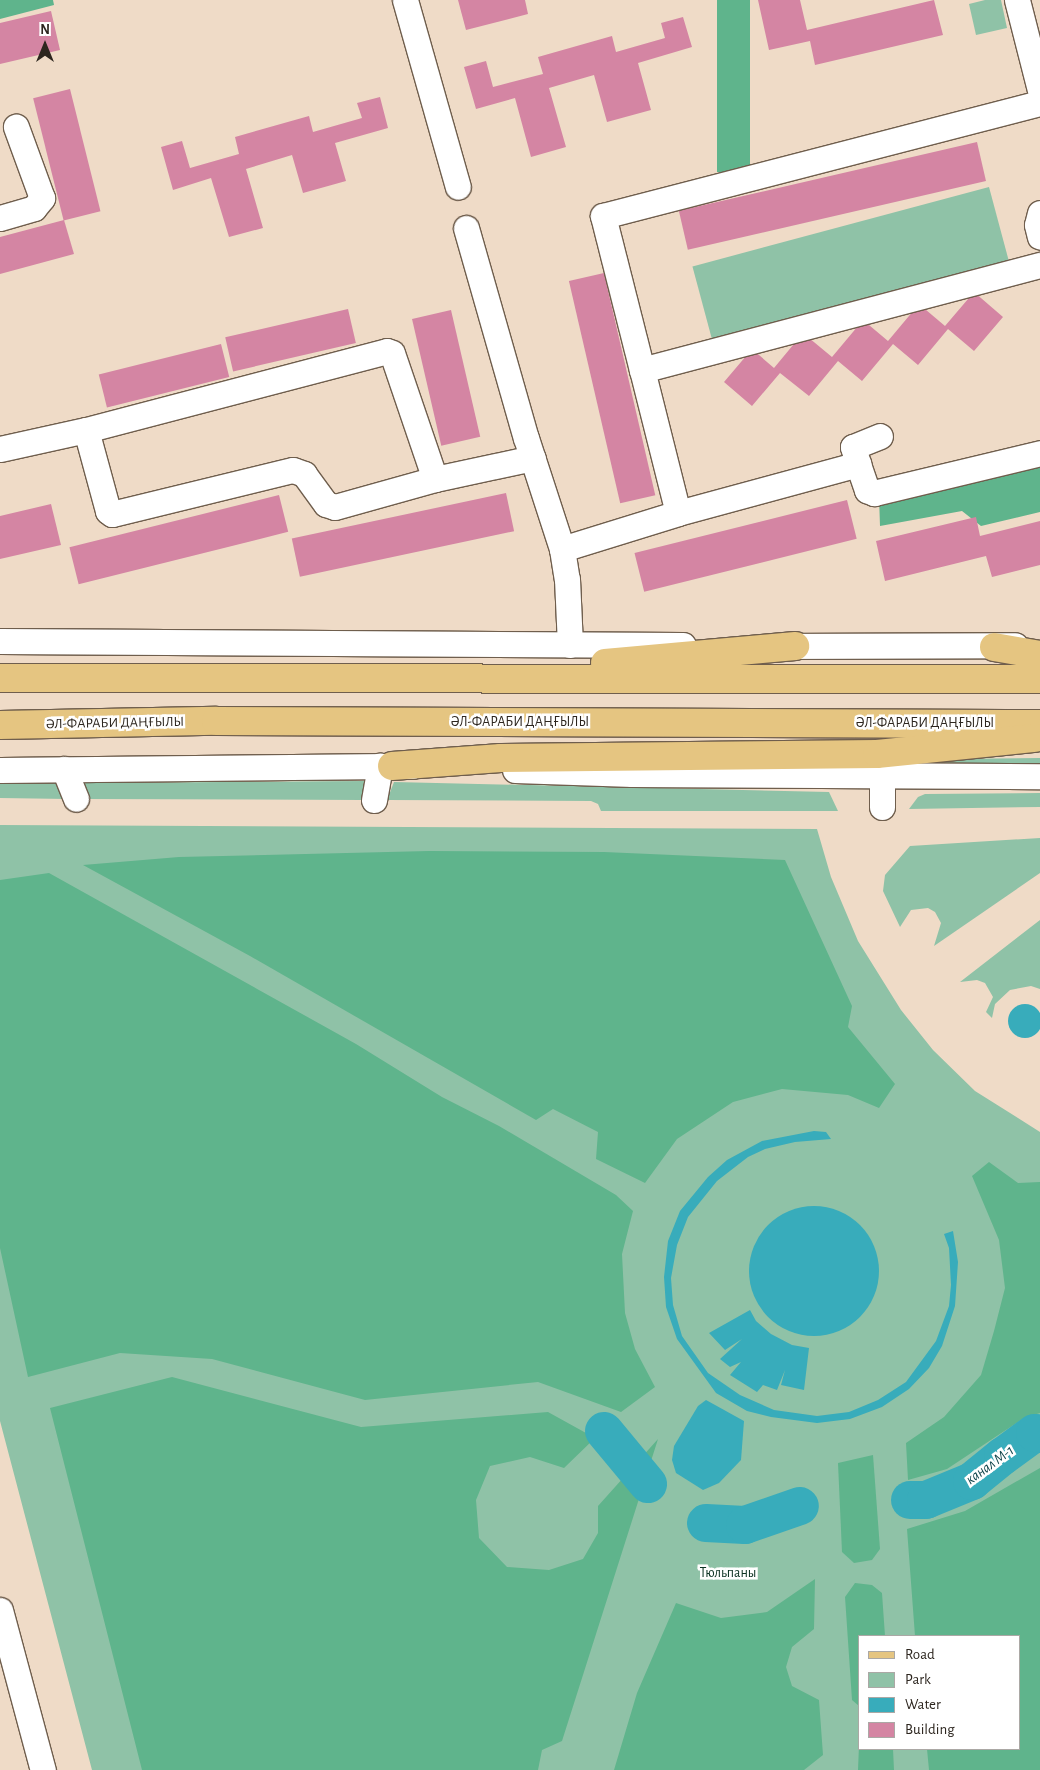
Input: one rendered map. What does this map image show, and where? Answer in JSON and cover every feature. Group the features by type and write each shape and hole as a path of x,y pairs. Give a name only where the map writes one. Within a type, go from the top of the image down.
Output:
{"main road":[{"path":"423,680 795,646"},
{"path":"994,646 1040,655"},
{"path":"0,678 423,680 1040,679"},
{"name":"ӘЛ-ФАРАБИ ДАҢҒЫЛЫ","path":"0,725 216,721 1040,724"},
{"path":"386,766 502,758 877,754 1040,737"}],"street":[{"path":"404,0 458,187"},
{"path":"1017,0 1040,90"},
{"path":"678,512 603,216 1040,104"},
{"path":"0,218 34,208 42,198 16,126"},
{"path":"1040,213 1037,225 1040,237"},
{"path":"466,228 532,458 562,549 567,579 570,645"},
{"path":"642,370 1040,265"},
{"path":"0,449 86,430 387,351 392,353 435,479"},
{"path":"86,430 108,512 112,514 294,470 304,474 326,504 335,507 435,479 532,458"},
{"path":"880,436 853,447 867,490 874,493 1040,452"},
{"path":"562,549 678,512 858,464"},
{"path":"0,641 795,646 994,646 1040,643"},
{"path":"374,800 386,766"},
{"path":"0,770 386,766 632,774 1040,776"},
{"path":"64,769 76,799"},
{"path":"882,775 882,807"},
{"path":"0,1610 43,1770"}],"green space":[{"path":"0,0 53,0 54,5 0,19"},
{"path":"717,0 750,0 750,172 717,172"},
{"path":"985,0 1001,0 1007,28 976,35 969,4"},
{"path":"989,187 1009,263 713,343 692,266"},
{"path":"1040,460 1040,512 981,526 962,511 880,526 879,496"},
{"path":"1040,758 1040,768 654,764 949,759"},
{"path":"59,780 67,799 0,798 0,781"},
{"path":"364,781 363,800 84,799 79,783"},
{"path":"394,782 829,792 838,811 601,811 598,804 591,801 387,800"},
{"path":"1040,793 1040,807 909,809 918,797 925,794"},
{"name":"Тюльпаны","path":"0,825 817,829 831,877 858,941 901,1010 933,1050 975,1091 1040,1132 1040,1770 92,1770 0,1421"},
{"path":"1040,838 1040,873 934,946 941,923 935,912 928,908 911,910 900,927 883,891 885,875 910,846"},
{"path":"429,851 604,852 785,860 852,1006 848,1027 895,1084 879,1108 848,1095 782,1089 733,1102 677,1139 645,1183 596,1159 598,1132 553,1109 536,1120 250,956 83,865 179,857"},
{"path":"49,873 356,1044 442,1097 499,1126 616,1195 633,1211 622,1254 625,1313 635,1349 655,1387 621,1412 538,1382 365,1400 212,1359 120,1353 28,1377 0,1248 0,880"},
{"path":"1040,920 1040,989 1031,986 1010,990 995,1004 992,1018 986,1012 993,997 985,983 977,980 960,982"},
{"path":"989,1162 1018,1183 1040,1182 1040,1413 1024,1418 947,1469 908,1480 906,1443 944,1417 981,1375 1005,1288 999,1240 972,1176"},
{"path":"172,1377 361,1427 548,1412 595,1438 564,1468 530,1457 490,1466 476,1500 479,1538 507,1567 549,1570 583,1559 598,1533 598,1506 658,1439 562,1741 542,1750 538,1770 142,1770 50,1408"},
{"path":"873,1455 880,1549 872,1560 854,1563 842,1552 838,1463"},
{"path":"1040,1468 1040,1770 929,1770 927,1750 1020,1750 1020,1635 915,1635 907,1529 965,1511"},
{"path":"815,1579 814,1629 792,1647 786,1667 792,1686 819,1700 823,1755 804,1770 614,1770 637,1693 676,1603 721,1618 767,1612"},
{"path":"855,1583 872,1585 882,1593 885,1635 858,1635 858,1705 852,1700 845,1597"},
{"path":"859,1750 893,1750 894,1770 858,1770"}],"water":[{"path":"1025,1004 1032,1005 1041,1014 1041,1028 1037,1033 1032,1037 1025,1038 1018,1037 1013,1033 1009,1028 1008,1021 1009,1014 1013,1009 1018,1005"},
{"path":"814,1131 826,1132 831,1139 795,1142 765,1149 748,1157 717,1181 688,1217 677,1245 671,1278 673,1305 682,1336 708,1373 740,1395 774,1410 817,1416 849,1412 878,1400 906,1382 936,1341 949,1306 951,1285 949,1248 944,1234 953,1231 958,1262 955,1306 942,1346 929,1368 909,1389 882,1407 850,1419 817,1423 771,1417 747,1411 716,1393 677,1339 666,1307 664,1277 668,1241 680,1211 708,1177 727,1160 762,1141"},
{"path":"814,1206 827,1207 839,1211 860,1225 874,1246 878,1258 878,1284 874,1296 860,1317 839,1331 827,1335 814,1336 801,1335 789,1331 768,1317 754,1296 750,1284 749,1271 750,1258 754,1246 768,1225 789,1211 801,1207"},
{"path":"750,1310 756,1321 771,1334 792,1345 809,1348 804,1390 781,1385 785,1370 777,1390 763,1385 757,1392 730,1375 741,1362 730,1367 720,1359 742,1339 725,1350 709,1333"},
{"path":"706,1400 744,1421 741,1460 719,1483 703,1490 676,1473 672,1460 674,1446 698,1406"}],"building":[{"path":"458,0 525,0 528,14 466,30"},
{"path":"758,0 800,0 807,30 934,0 943,35 815,65 810,41 769,50"},
{"path":"51,11 60,50 0,64 0,23"},
{"path":"683,17 692,47 638,63 651,110 607,122 594,75 549,88 566,147 531,157 515,98 476,109 464,67 486,61 493,87 543,74 538,57 612,36 616,52 665,38 661,23"},
{"path":"70,89 100,211 64,220 33,98"},
{"path":"380,97 388,128 335,143 346,181 303,193 292,155 246,169 263,228 229,237 211,178 173,190 161,147 182,141 190,168 239,154 235,137 309,116 313,132 362,118 357,103"},
{"path":"977,142 986,181 688,250 679,211"},
{"path":"64,220 74,254 0,274 0,237"},
{"path":"604,273 655,495 620,503 569,281"},
{"path":"974,292 1003,317 974,351 948,329 918,365 893,344 862,381 838,361 809,396 780,373 752,406 724,382 752,349 774,368 803,333 832,357 863,320 888,341 919,304 945,326"},
{"path":"348,309 356,343 233,371 225,337"},
{"path":"451,310 480,437 441,446 412,319"},
{"path":"221,344 229,377 107,407 99,374"},
{"path":"506,493 514,531 300,577 292,539"},
{"path":"279,495 288,532 79,584 69,547"},
{"path":"847,500 857,539 644,592 635,553"},
{"path":"51,504 61,545 0,559 0,516"},
{"path":"976,517 980,536 1040,521 1040,565 992,577 986,556 885,581 876,541"}],"waterway":[{"name":"канал М-1","path":"604,1431 648,1484"},
{"name":"канал М-1","path":"910,1500 926,1500 972,1481 1035,1433 1040,1434"},
{"name":"канал М-1","path":"706,1523 745,1525 800,1506"}]}
